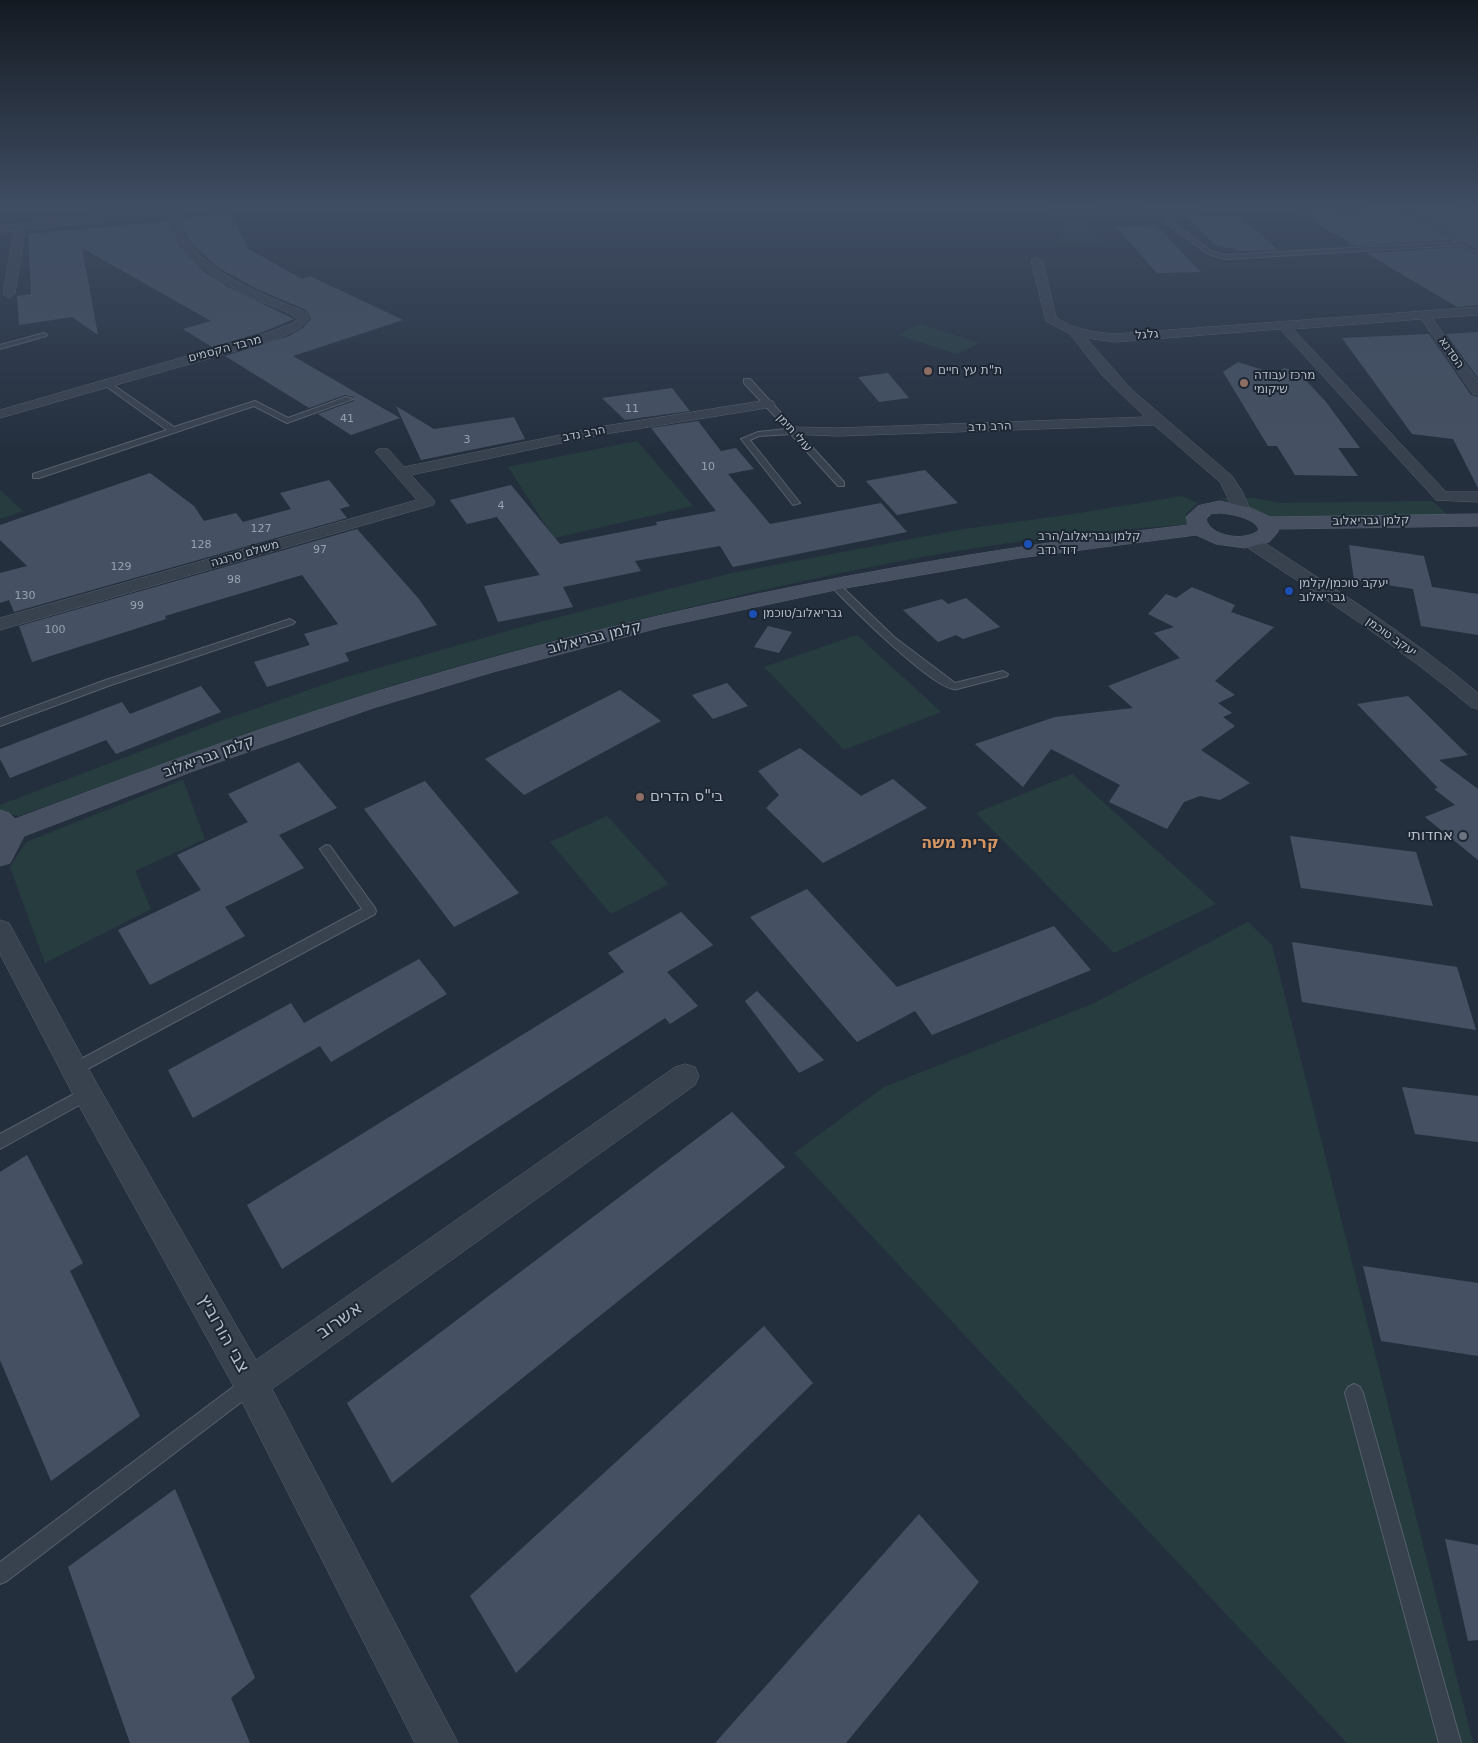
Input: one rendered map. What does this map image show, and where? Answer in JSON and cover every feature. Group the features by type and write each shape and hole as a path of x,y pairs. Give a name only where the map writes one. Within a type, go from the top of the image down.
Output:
{"street":[{"path":"9,294 10,285"},
{"name":"מרבד הקסמים","path":"0,414 269,336 297,326 302,319 301,315 239,285"},
{"path":"1043,285 1050,318 1062,327 1075,332 1096,360 1132,398 1226,479 1234,491 1242,510"},
{"name":"גלגל","path":"1075,332 1115,338 1478,311"},
{"name":"הסדנא","path":"1424,315 1478,391"},
{"path":"1283,325 1442,497 1478,497"},
{"name":"הרב נדב","path":"401,472 598,431 768,404"},
{"name":"הרב נדב","path":"793,431 838,432 1158,420"},
{"name":"משולם סרנגה","path":"0,624 426,502 383,452"},
{"path":"1220,507 1242,510 1264,523 1267,530 1266,534 1260,539 1251,542 1221,539 1200,529 1196,517 1205,510 1220,507"},
{"name":"קלמן גבריאלוב","path":"1264,523 1478,520"},
{"name":"קלמן גבריאלוב","path":"6,825 408,690 584,639 833,583 1083,541 1200,529"},
{"name":"יעקב טוכמן","path":"1251,542 1390,636 1476,699"},
{"path":"0,856 11,839 6,825"},
{"name":"צבי הורוביץ","path":"0,930 81,1081 251,1384 437,1743"},
{"name":"אשרוב","path":"251,1384 685,1076"}],"lane":[{"path":"0,347 44,335"},
{"path":"106,382 173,430"},
{"name":"עולי תימן","path":"747,382 841,484"},
{"path":"36,476 255,403 287,420 349,400"},
{"path":"793,431 758,434 745,439 796,503"},
{"path":"833,583 872,624 918,664 953,687 1003,674"},
{"path":"0,723 107,683 290,622"},
{"path":"0,1142 81,1081 370,911 326,849"},
{"name":"אשרוב","path":"0,1574 251,1384"},
{"path":"1354,1392 1450,1743"}],"green space":[{"path":"920,324 979,343 957,354 897,335"},
{"path":"637,441 693,506 554,538 508,467"},
{"path":"0,490 23,511 0,519"},
{"path":"1182,496 1198,503 1186,514 1188,524 1063,536 949,552 794,583 608,627 467,664 349,699 18,816 0,812 0,805 223,720 340,679 532,624 732,573 964,529 1067,515"},
{"path":"1219,498 1255,498 1279,503 1432,501 1449,516 1271,518"},
{"path":"857,635 941,712 844,750 764,667"},
{"path":"1072,774 1216,904 1114,953 976,813"},
{"path":"183,780 205,839 135,871 151,909 45,963 10,867 26,842"},
{"path":"607,816 669,884 611,914 550,842"},
{"path":"1248,922 1272,945 1473,1743 1347,1743 794,1153 884,1087 1092,1004"}],"building":[{"path":"31,285 89,285 98,335 72,317 19,325 17,296 31,294"},
{"path":"148,285 226,285 294,319 263,332 212,347 183,329 211,321"},
{"path":"250,285 330,285 403,320 293,356 400,418 351,435 318,414 354,401 354,397 345,395 309,408 225,356 289,336 303,328 311,319 306,310"},
{"path":"1420,285 1478,285 1478,305 1457,307"},
{"path":"1478,332 1478,378 1446,334"},
{"path":"1429,334 1471,395 1478,397 1478,488 1453,439 1412,434 1342,338"},
{"path":"1238,362 1276,374 1284,368 1299,373 1326,402 1360,448 1338,448 1358,476 1295,475 1277,446 1268,446 1223,372"},
{"path":"888,373 909,398 879,402 858,377"},
{"path":"672,388 690,411 625,420 602,398"},
{"path":"396,406 434,429 514,417 525,439 421,460"},
{"path":"698,421 721,451 736,448 754,469 728,474 770,524 881,503 907,532 733,567 720,546 635,561 641,571 563,587 573,607 498,622 484,586 540,575 497,517 467,524 450,500 511,485 560,544 657,525 656,522 716,511 651,428"},
{"path":"925,470 958,503 897,515 866,481"},
{"path":"150,473 194,506 204,521 236,513 243,522 291,509 280,493 329,480 350,506 340,509 347,518 14,612 9,600 0,603 0,573 27,566 0,540 0,525"},
{"path":"357,529 419,599 437,625 345,653 349,661 267,687 254,662 310,645 304,634 338,624 302,575 165,616 166,619 32,662 19,626"},
{"path":"1349,545 1424,556 1432,587 1478,594 1478,635 1421,626 1413,589 1354,580"},
{"path":"1192,587 1235,605 1231,612 1274,627 1215,681 1235,695 1218,703 1232,713 1223,717 1235,726 1201,750 1250,783 1220,800 1200,796 1184,802 1167,829 1109,802 1120,785 1051,749 1023,787 975,744 1055,717 1133,708 1108,686 1180,658 1154,633 1174,627 1148,614 1166,594 1176,598"},
{"path":"966,598 1000,627 963,639 956,635 938,642 903,610 942,599 948,604"},
{"path":"768,626 792,632 779,653 754,647"},
{"path":"727,683 748,706 713,719 692,695"},
{"path":"201,686 221,712 116,754 106,740 10,778 0,759 0,749 122,702 130,714"},
{"path":"620,690 661,721 524,795 485,759"},
{"path":"1408,696 1468,755 1439,760 1478,789 1478,860 1425,817 1455,805 1434,789 1438,788 1357,704"},
{"path":"800,748 861,796 893,779 927,808 823,863 766,808 779,795 758,771"},
{"path":"299,762 337,808 279,835 304,868 225,907 245,936 150,985 118,930 201,890 177,855 248,822 228,794"},
{"path":"425,781 519,893 454,927 364,809"},
{"path":"1290,836 1416,852 1433,906 1301,888"},
{"path":"807,889 897,987 1054,926 1091,970 932,1035 915,1011 857,1042 750,917"},
{"path":"681,912 713,945 667,972 698,1006 670,1024 665,1018 282,1269 247,1205 624,972 608,953"},
{"path":"1292,942 1457,967 1476,1030 1302,1002"},
{"path":"419,959 447,994 331,1062 320,1046 193,1118 168,1070 291,1003 304,1023"},
{"path":"757,991 824,1060 799,1073 745,1001"},
{"path":"1402,1087 1478,1096 1478,1142 1415,1134"},
{"path":"732,1112 785,1167 392,1483 347,1403"},
{"path":"27,1155 83,1263 70,1271 140,1416 51,1481 0,1360 0,1172"},
{"path":"1363,1266 1478,1283 1478,1356 1381,1341"},
{"path":"764,1326 813,1383 516,1673 470,1596"},
{"path":"175,1489 255,1678 231,1698 250,1743 130,1743 68,1567"},
{"path":"919,1514 979,1582 846,1743 715,1743"},
{"path":"1445,1539 1478,1545 1478,1640 1468,1641"}],"place":[{"name":"ת\"ת עץ חיים","path":"928,371"},
{"name":"מרכז עבודה שיקומי","path":"1244,383"},
{"name":"קלמן גבריאלוב/הרב דוד נדב","path":"1028,544"},
{"name":"יעקב טוכמן/קלמן גבריאלוב","path":"1289,591"},
{"name":"גבריאלוב/טוכמן","path":"753,614"},
{"name":"בי\"ס הדרים","path":"640,797"},
{"name":"אחדותי","path":"1463,836"}],"district":[{"name":"קרית משה","path":"960,844"}]}
